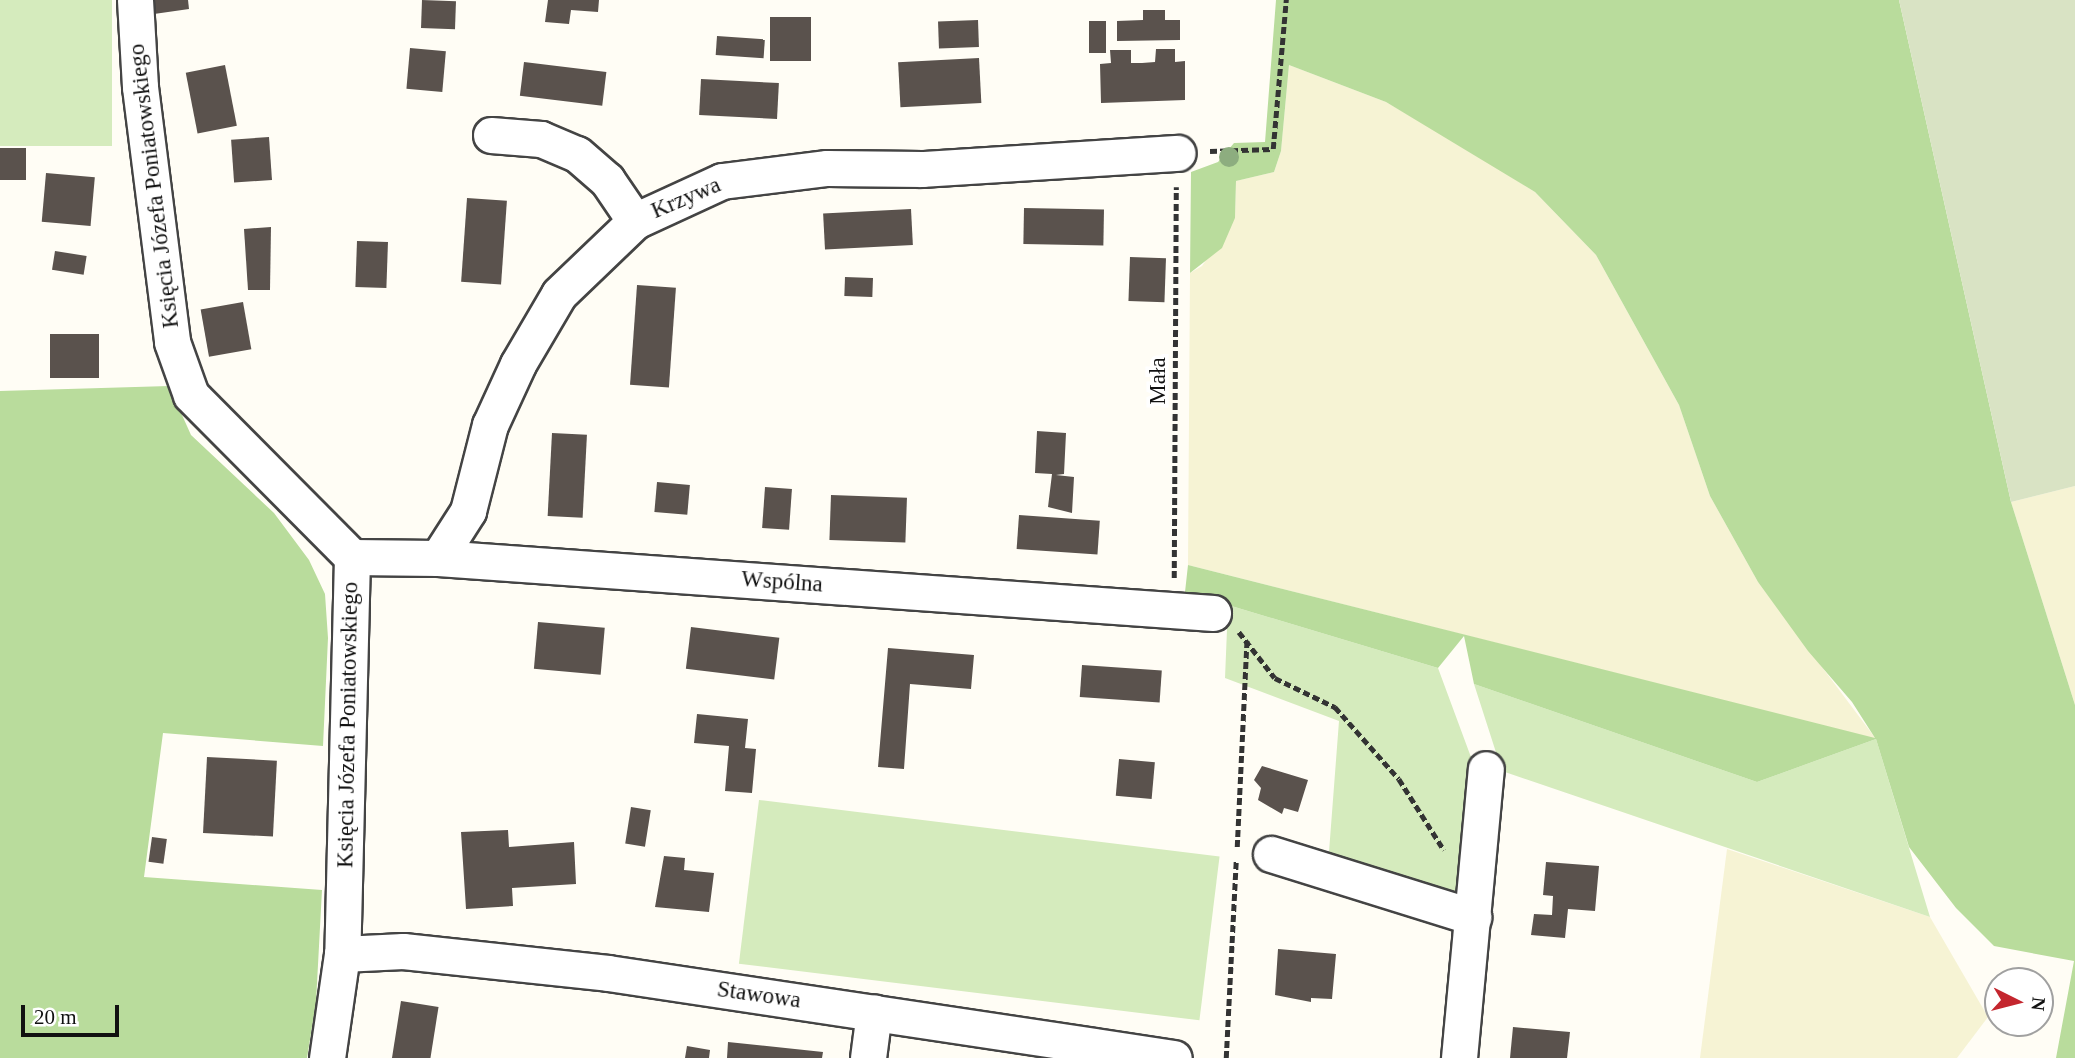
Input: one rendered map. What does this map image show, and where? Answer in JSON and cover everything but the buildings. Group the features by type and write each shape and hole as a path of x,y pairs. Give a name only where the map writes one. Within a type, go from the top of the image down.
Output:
{"street":[{"name":"Księcia Józefa Poniatowskiego","path":"135,0 140,88 172,342 191,395 352,557 342,954 327,1058"},
{"path":"491,135 541,139 577,154 607,180 635,221"},
{"name":"Krzywa","path":"438,558 468,511 490,425 524,352 559,294 635,221 722,181 827,168 922,169 1177,153"},
{"name":"Wspólna","path":"352,557 438,558 1213,613"},
{"path":"1459,1058 1486,769"},
{"path":"1271,854 1473,917"},
{"name":"Stawowa","path":"342,954 403,951 608,973 1174,1058"},
{"path":"868,1058 874,1012"}],"path":[{"path":"1177,153 1273,149 1286,0"},
{"name":"Mała","path":"1174,610 1177,153"},
{"path":"1213,613 1247,638 1275,678 1335,707 1399,779 1447,855"}],"shaded area":[{"path":"1289,65 1386,102 1459,144 1535,192 1596,255 1679,405 1710,496 1758,582 1876,739 1188,565 1190,273 1202,266 1235,218 1236,181 1274,172 1281,151"},
{"path":"2075,486 2075,705 2011,502"},
{"path":"1727,849 1930,917 1984,1010 1984,1022 1957,1058 1700,1058"}],"green space":[{"path":"0,0 112,0 112,146 0,146"},
{"path":"1276,0 1899,0 2011,502 2075,705 2075,1058 2056,1058 2074,961 1994,946 1956,908 1909,847 1876,739 1757,782 1474,684 1464,636 1438,668 1185,592 1188,565 1875,738 1852,702 1808,651 1758,582 1710,496 1679,405 1596,255 1535,192 1386,102 1289,65 1281,151 1274,172 1236,181 1235,218 1222,248 1190,273 1191,172 1218,162 1234,143 1265,142"},
{"path":"1899,0 2075,0 2075,486 2011,502"},
{"path":"169,386 191,435 274,513 309,560 325,594 328,638 323,746 163,733 144,877 322,890 316,1002 307,1058 0,1058 0,391"},
{"path":"1228,605 1438,668 1475,768 1463,907 1328,865 1339,721 1225,678"},
{"path":"1474,684 1757,782 1876,739 1930,917 1502,771"},
{"path":"759,800 1220,857 1199,1020 739,964"}]}
